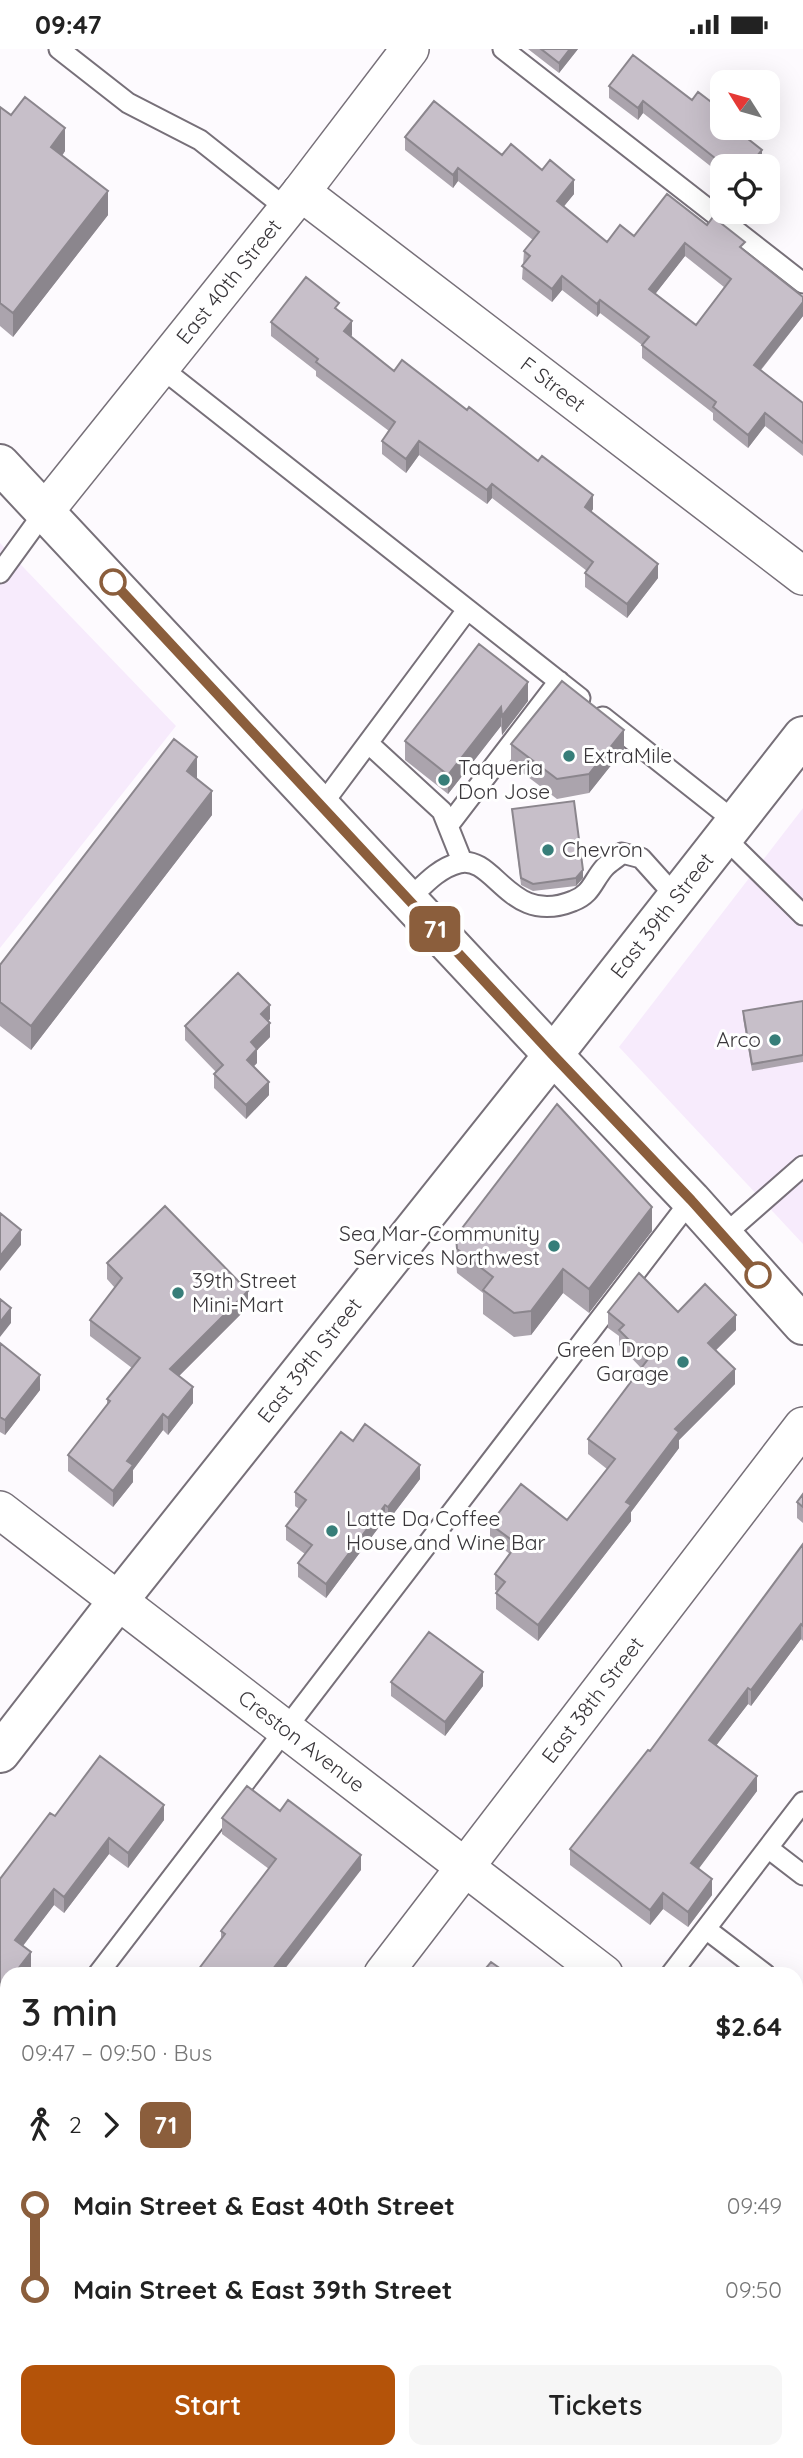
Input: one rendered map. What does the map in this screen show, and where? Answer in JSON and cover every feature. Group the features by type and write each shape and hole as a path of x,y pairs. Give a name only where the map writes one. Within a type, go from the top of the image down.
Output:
{"main road":[{"path":"0,464 691,1200 803,1325"},
{"name":"East 39th Street","path":"0,1753 118,1601 799,748"}],"street":[{"name":"East 40th Street","path":"45,511 294,200 410,49"},
{"name":"F Street","path":"294,200 803,576"},
{"name":"East 38th Street","path":"388,1967 803,1426"},
{"name":"Creston Avenue","path":"0,1510 595,1967"}],"lane":[{"path":"59,49 128,103 200,140 294,200"},
{"path":"503,49 803,283"},
{"path":"160,367 559,681 731,831 803,915"},
{"path":"0,573 45,511"},
{"path":"321,806 467,610"},
{"path":"448,826 559,681"},
{"path":"368,743 442,811 462,861"},
{"path":"408,900 441,870 462,861 484,868 512,895 530,906 555,906 574,901 591,890 606,867 622,853 641,858 677,898"},
{"path":"723,1236 803,1165"},
{"path":"103,1967 691,1200"},
{"path":"676,1967 803,1803"},
{"path":"768,1848 803,1875"},
{"path":"706,1929 756,1967"}],"shaded area":[{"path":"0,543 176,726 0,948"},
{"path":"803,808 803,1244 619,1047"}],"building":[{"path":"541,49 570,49 559,63"},
{"path":"633,55 692,100 698,92 710,101 710,140 749,140 762,150 759,154 710,154 643,101 638,108 609,86"},
{"path":"25,97 65,128 51,147 108,191 13,313 0,303 0,107 11,115"},
{"path":"434,101 502,155 511,144 542,170 550,160 574,180 557,201 607,242 620,225 634,236 667,194 707,225 710,221 710,224 722,224 745,242 740,247 803,297 803,302 754,365 803,403 803,443 765,413 748,435 713,407 716,402 642,345 649,337 600,300 597,304 562,276 552,289 522,266 530,256 524,251 539,232 458,168 453,175 405,137","holes":["685,243 731,279 696,325 649,289"]},
{"path":"306,277 339,303 335,308 352,321 344,331 394,371 402,360 467,410 469,407 538,461 542,456 593,495 585,507 658,564 627,604 585,573 593,562 492,484 487,490 419,441 406,459 382,441 395,422 316,362 318,359 271,322"},
{"path":"479,644 528,682 502,716 501,707 448,775 405,741"},
{"name":"ExtraMile","path":"562,681 624,730 589,774 557,779 511,744"},
{"path":"174,739 197,757 187,771 212,791 31,1026 0,1002 0,965"},
{"name":"Chevron","path":"574,801 583,870 576,878 533,884 521,878 512,809"},
{"path":"238,973 270,1005 261,1014 270,1023 251,1042 257,1049 247,1060 269,1082 246,1105 214,1074 223,1065 185,1026"},
{"name":"Arco","path":"803,1001 803,1055 752,1064 743,1011"},
{"name":"Sea Mar-Community Services Northwest","path":"557,1104 652,1207 589,1289 563,1269 531,1311 514,1313 483,1290 493,1277 457,1249 456,1236"},
{"path":"165,1206 248,1291 170,1369 193,1387 168,1418 163,1414 127,1461 133,1465 113,1491 68,1455 140,1358 90,1320 122,1278 107,1263"},
{"path":"0,1213 21,1230 0,1256"},
{"path":"639,1273 678,1312 705,1284 736,1315 708,1343 735,1369 675,1429 679,1432 626,1502 631,1505 538,1625 496,1593 505,1582 495,1574 517,1544 490,1524 521,1484 567,1520 615,1459 588,1439 648,1359 619,1330 624,1325 608,1312"},
{"path":"0,1299 11,1308 0,1322"},
{"path":"0,1343 40,1375 5,1420 0,1417"},
{"path":"365,1424 420,1465 388,1507 385,1505 326,1584 298,1563 312,1545 286,1526 306,1500 295,1492 341,1432 353,1441"},
{"path":"803,1494 803,1507 797,1502"},
{"path":"803,1544 803,1626 801,1624 751,1690 748,1688 709,1740 757,1776 691,1863 712,1879 688,1912 663,1893 650,1910 570,1849 648,1750 650,1751"},
{"path":"429,1632 483,1672 445,1722 391,1682"},
{"path":"100,1756 164,1805 128,1853 109,1838 64,1897 54,1889 15,1940 31,1952 19,1967 0,1967 0,1879 50,1813 55,1816"},
{"path":"247,1786 280,1811 288,1800 361,1855 274,1967 200,1967 225,1934 221,1931 276,1859 222,1818"}],"bus line":[{"name":"71","path":"113,582 758,1275"}],"place":[{"name":"ExtraMile","path":"569,756"},
{"name":"Taqueria Don Jose","path":"444,780"},
{"name":"Chevron","path":"548,850"},
{"name":"Arco","path":"775,1040"},
{"name":"Sea Mar-Community Services Northwest","path":"554,1246"},
{"name":"39th Street Mini-Mart","path":"178,1293"},
{"name":"Green Drop Garage","path":"683,1362"},
{"name":"Latte Da Coffee House and Wine Bar","path":"332,1531"}]}
